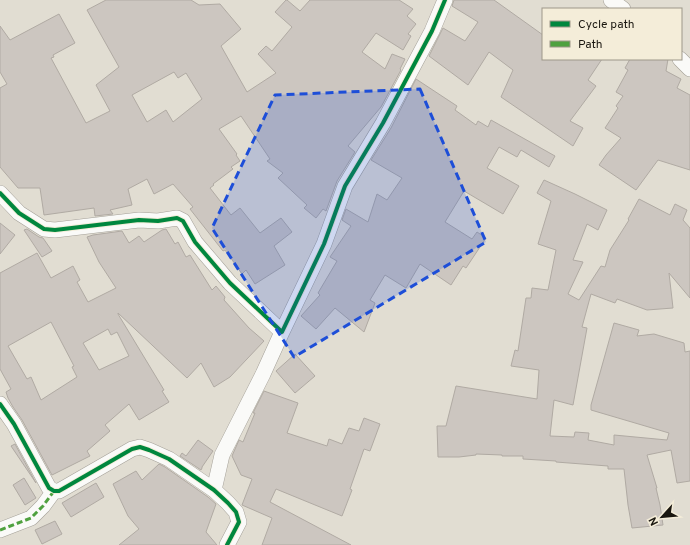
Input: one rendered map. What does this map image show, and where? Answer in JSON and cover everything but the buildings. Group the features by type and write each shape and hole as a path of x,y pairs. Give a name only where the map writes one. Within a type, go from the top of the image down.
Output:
{"street":[{"path":"214,490 222,455 263,374 324,244 345,186 382,123 429,37 445,0"},
{"path":"611,0 622,8"},
{"path":"681,60 690,69"},
{"path":"0,193 19,213 44,229 55,230 139,220 158,221 177,218 183,221 195,242 230,283 282,332"},
{"path":"0,404 14,424 49,488 54,491 59,491 132,449 140,447 169,459 214,490 236,512 239,522 227,545"},
{"path":"0,530 31,518 43,506 54,491"}],"highlighted area":[{"path":"420,89 486,242 294,357 212,228 275,95"}],"marked path":[{"path":"0,530 31,518 43,506 54,491"}],"cycle path":[{"path":"0,193 19,213 44,229 55,230 139,220 158,221 177,218 183,221 195,242 230,283 282,332 324,244 345,186 383,123 432,31 445,0"},
{"path":"0,404 14,424 49,488 54,491 59,491 132,449 140,447 169,459 214,490 236,512 239,522 227,545"}]}
